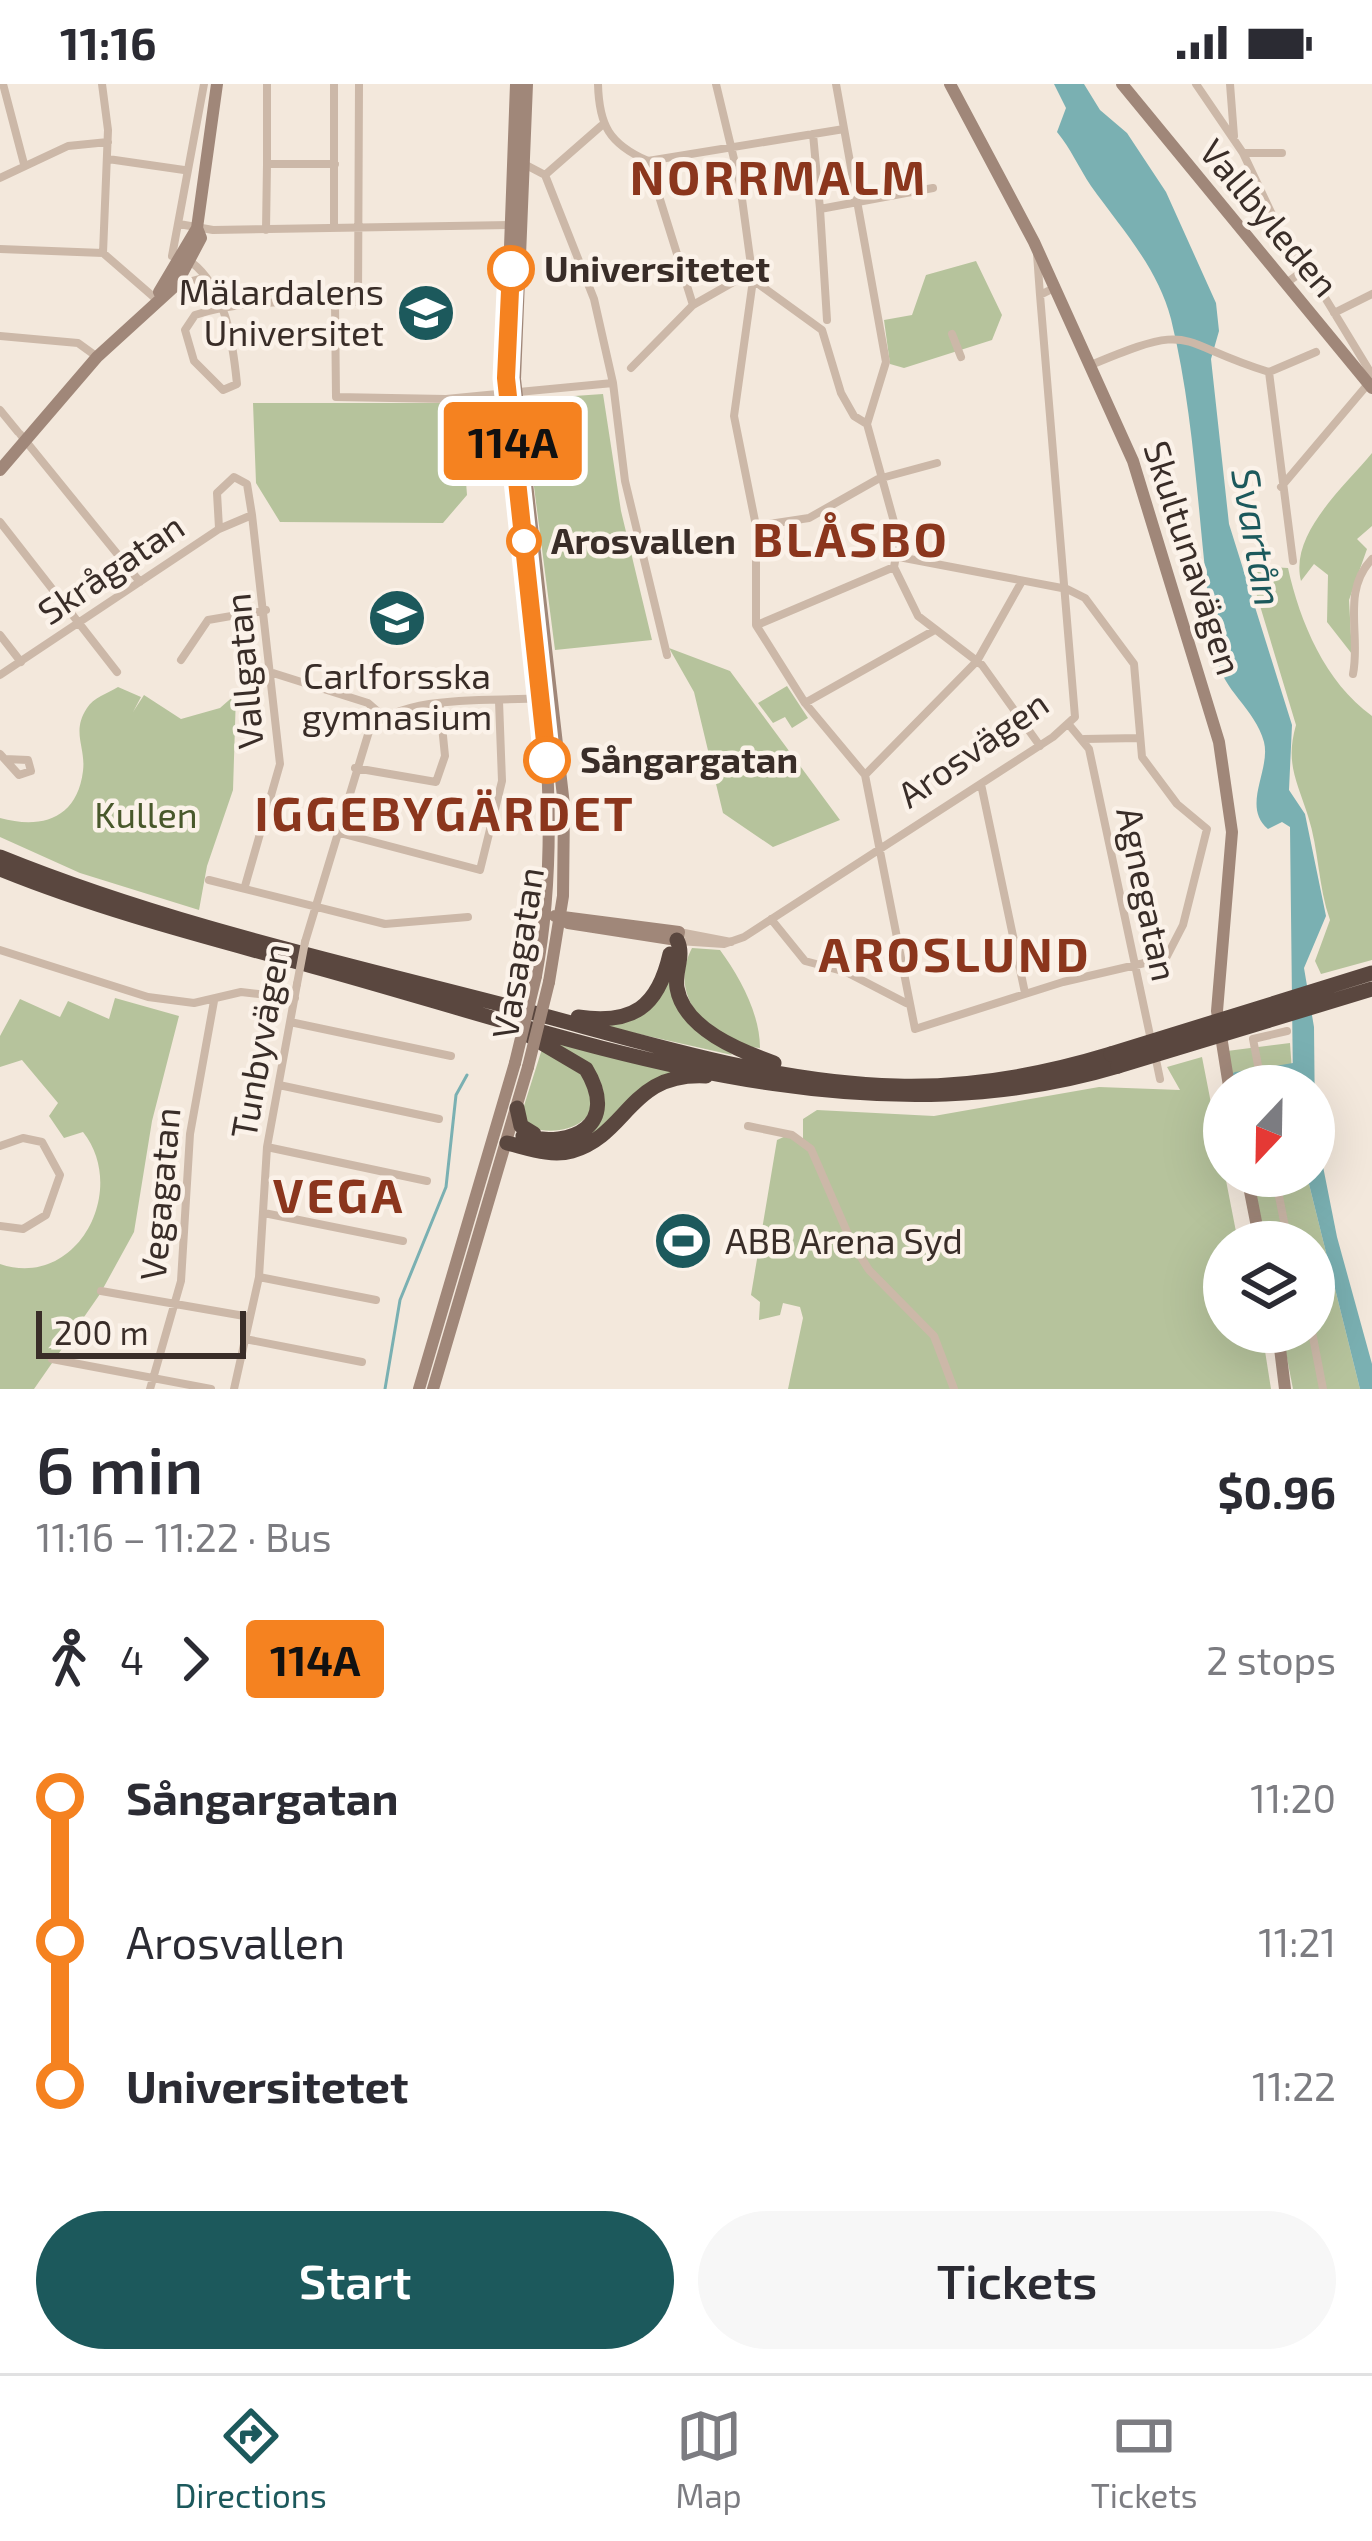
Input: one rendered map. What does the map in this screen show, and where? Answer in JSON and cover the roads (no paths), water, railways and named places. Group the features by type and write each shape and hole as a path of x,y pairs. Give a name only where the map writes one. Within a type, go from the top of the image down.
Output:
{"highway":[{"path":"0,853 25,860 29,869 163,913 771,1076 944,1085 1049,1072 1115,1060 1372,988"},
{"path":"0,869 181,930 497,1017 747,1070 798,1088 889,1098 960,1096 1051,1085 1372,973"},
{"path":"518,1009 605,1020 635,1015 657,996 678,936"},
{"path":"678,936 682,1002 747,1070"},
{"path":"497,1017 572,1058 595,1087 596,1114 582,1134 511,1141"},
{"path":"511,1141 575,1150 634,1098 670,1079 747,1070"},
{"path":"511,1141 521,1126 517,1108"}],"street":[{"path":"3,84 24,164"},
{"path":"101,84 108,142 104,253"},
{"path":"0,470 21,436 156,298 182,262 178,224 184,170 204,84"},
{"path":"176,285 197,228 217,84"},
{"path":"266,230 267,84"},
{"path":"334,84 334,228"},
{"path":"182,262 206,279 224,310 237,384 227,390 218,388 194,361 184,330 195,315 224,310 253,302 358,302 359,84"},
{"name":"Vasagatan","path":"419,1389 511,1141 522,1065 562,896 564,805 512,392 519,225 516,84"},
{"name":"Vasagatan","path":"519,225 527,84"},
{"path":"598,84 601,126 615,142 648,161 844,129"},
{"path":"716,84 732,149 753,280 734,416 757,526 756,625 805,703 865,775 908,1004 918,1028 1025,993 1157,963 1172,950 1207,835 1142,757 1140,693 1133,664 1085,598 1066,589 896,562 756,625"},
{"path":"836,84 886,362 867,424 884,477 896,562 911,606 933,631 977,661 1040,746"},
{"name":"Skultunavägen","path":"950,84 1037,247 1147,497 1219,742 1232,832 1217,1011 1226,1065"},
{"name":"Vallbyleden","path":"1122,84 1371,382"},
{"path":"1196,84 1234,137 1285,242 1307,268 1371,382 1281,487"},
{"path":"1230,84 1234,137"},
{"path":"545,175 601,126"},
{"path":"813,134 827,320"},
{"path":"0,144 16,141"},
{"path":"0,178 68,146 108,142"},
{"path":"1243,153 1282,153"},
{"path":"107,159 184,170"},
{"path":"648,161 693,305"},
{"path":"267,164 335,164"},
{"path":"526,165 545,175 590,287 613,383 625,481 667,655"},
{"path":"820,209 932,188"},
{"path":"178,224 266,230 519,225"},
{"name":"Arosvägen","path":"554,915 733,942 1070,726 1075,703 1037,247"},
{"path":"0,249 104,253 156,298"},
{"path":"1286,284 1307,268"},
{"path":"156,298 176,285 206,279"},
{"path":"632,368 693,305 737,280 753,280 822,330 841,393 854,416 867,424"},
{"path":"1040,295 1055,287"},
{"path":"1334,313 1372,294"},
{"path":"335,302 336,398 446,399 613,383"},
{"path":"952,334 962,357"},
{"path":"0,336 78,344 97,357"},
{"path":"1091,365 1166,336 1190,338 1269,372 1316,352"},
{"path":"1269,372 1293,560"},
{"path":"0,410 140,582"},
{"path":"757,526 809,518 884,477 938,464"},
{"path":"219,529 218,493 234,476 247,484 252,517"},
{"name":"Skrågatan","path":"0,675 219,529 252,517"},
{"name":"Vallgatan","path":"245,886 280,764 252,517"},
{"path":"0,522 118,672"},
{"path":"1353,674 1358,649 1354,591 1372,559"},
{"path":"865,775 977,661 1022,581"},
{"path":"181,659 208,620 266,610"},
{"path":"805,703 933,631"},
{"path":"0,635 21,662"},
{"path":"273,673 368,703 383,716 440,706 547,698"},
{"name":"Vasagatan","path":"543,979 555,951 547,698"},
{"path":"336,832 480,869 502,781 500,701"},
{"path":"355,768 436,782 445,756 440,706"},
{"name":"Tunbyvägen","path":"234,1389 259,1276 267,1148 305,942 355,768 370,728 383,716"},
{"path":"1070,726 1084,739 1139,738"},
{"name":"Agnegatan","path":"1084,739 1160,1079"},
{"path":"981,784 1025,993"},
{"path":"209,880 397,926 468,917"},
{"path":"562,896 571,911 586,921"},
{"path":"771,919 805,961 846,972 908,1004"},
{"path":"555,951 568,929 586,921"},
{"path":"0,950 148,997 214,1001 241,992 295,998"},
{"name":"Vegagatan","path":"152,1384 177,1304 190,1134 214,1001"},
{"path":"290,1022 451,1056"},
{"path":"1258,1065 1253,1040 1286,1031"},
{"name":"Vasagatan","path":"433,1389 511,1141 522,1065"},
{"path":"279,1085 439,1119"},
{"path":"748,1126 792,1136 811,1149 857,1252 934,1336 954,1389"},
{"path":"0,1146 23,1138 42,1142 60,1175 58,1194 46,1216 22,1229 0,1226"},
{"path":"267,1148 427,1181"},
{"path":"263,1212 404,1241"},
{"path":"259,1276 376,1300"},
{"path":"101,1292 250,1317"},
{"path":"245,1339 362,1362"},
{"path":"1281,1353 1285,1389"},
{"path":"1316,1353 1323,1389"},
{"path":"52,1359 152,1384 211,1389"}],"water":[{"path":"1054,84 1084,84 1100,110 1127,133 1166,192 1216,303 1219,331 1211,359 1229,524 1292,725 1289,790 1305,814 1326,916 1304,968 1314,1027 1314,1065 1293,1065 1290,827 1282,822 1268,829 1260,820 1257,799 1264,742 1219,668 1187,402 1171,319 1148,266 1057,132 1066,108"},
{"path":"1312,1197 1329,1197 1334,1221 1318,1221"},
{"path":"1335,1227 1372,1364 1372,1389 1360,1389 1335,1289"}],"waterway":[{"path":"385,1389 400,1300 446,1187 456,1095 467,1075"}],"place":[{"name":"Universitetet","path":"511,269"},
{"name":"Mälardalens Universitet","path":"426,313"},
{"name":"Arosvallen","path":"524,541"},
{"name":"Carlforsska gymnasium","path":"397,618"},
{"name":"Sångargatan","path":"547,760"},
{"name":"ABB Arena Syd","path":"683,1241"}],"district":[{"name":"NORRMALM","path":"779,178"},
{"name":"BLÅSBO","path":"851,540"},
{"name":"IGGEBYGÄRDET","path":"445,814"},
{"name":"AROSLUND","path":"955,955"},
{"name":"VEGA","path":"339,1196"}],"water label":[{"name":"Svartån","path":"1257,537"}],"park label":[{"name":"Kullen","path":"146,815"}]}
